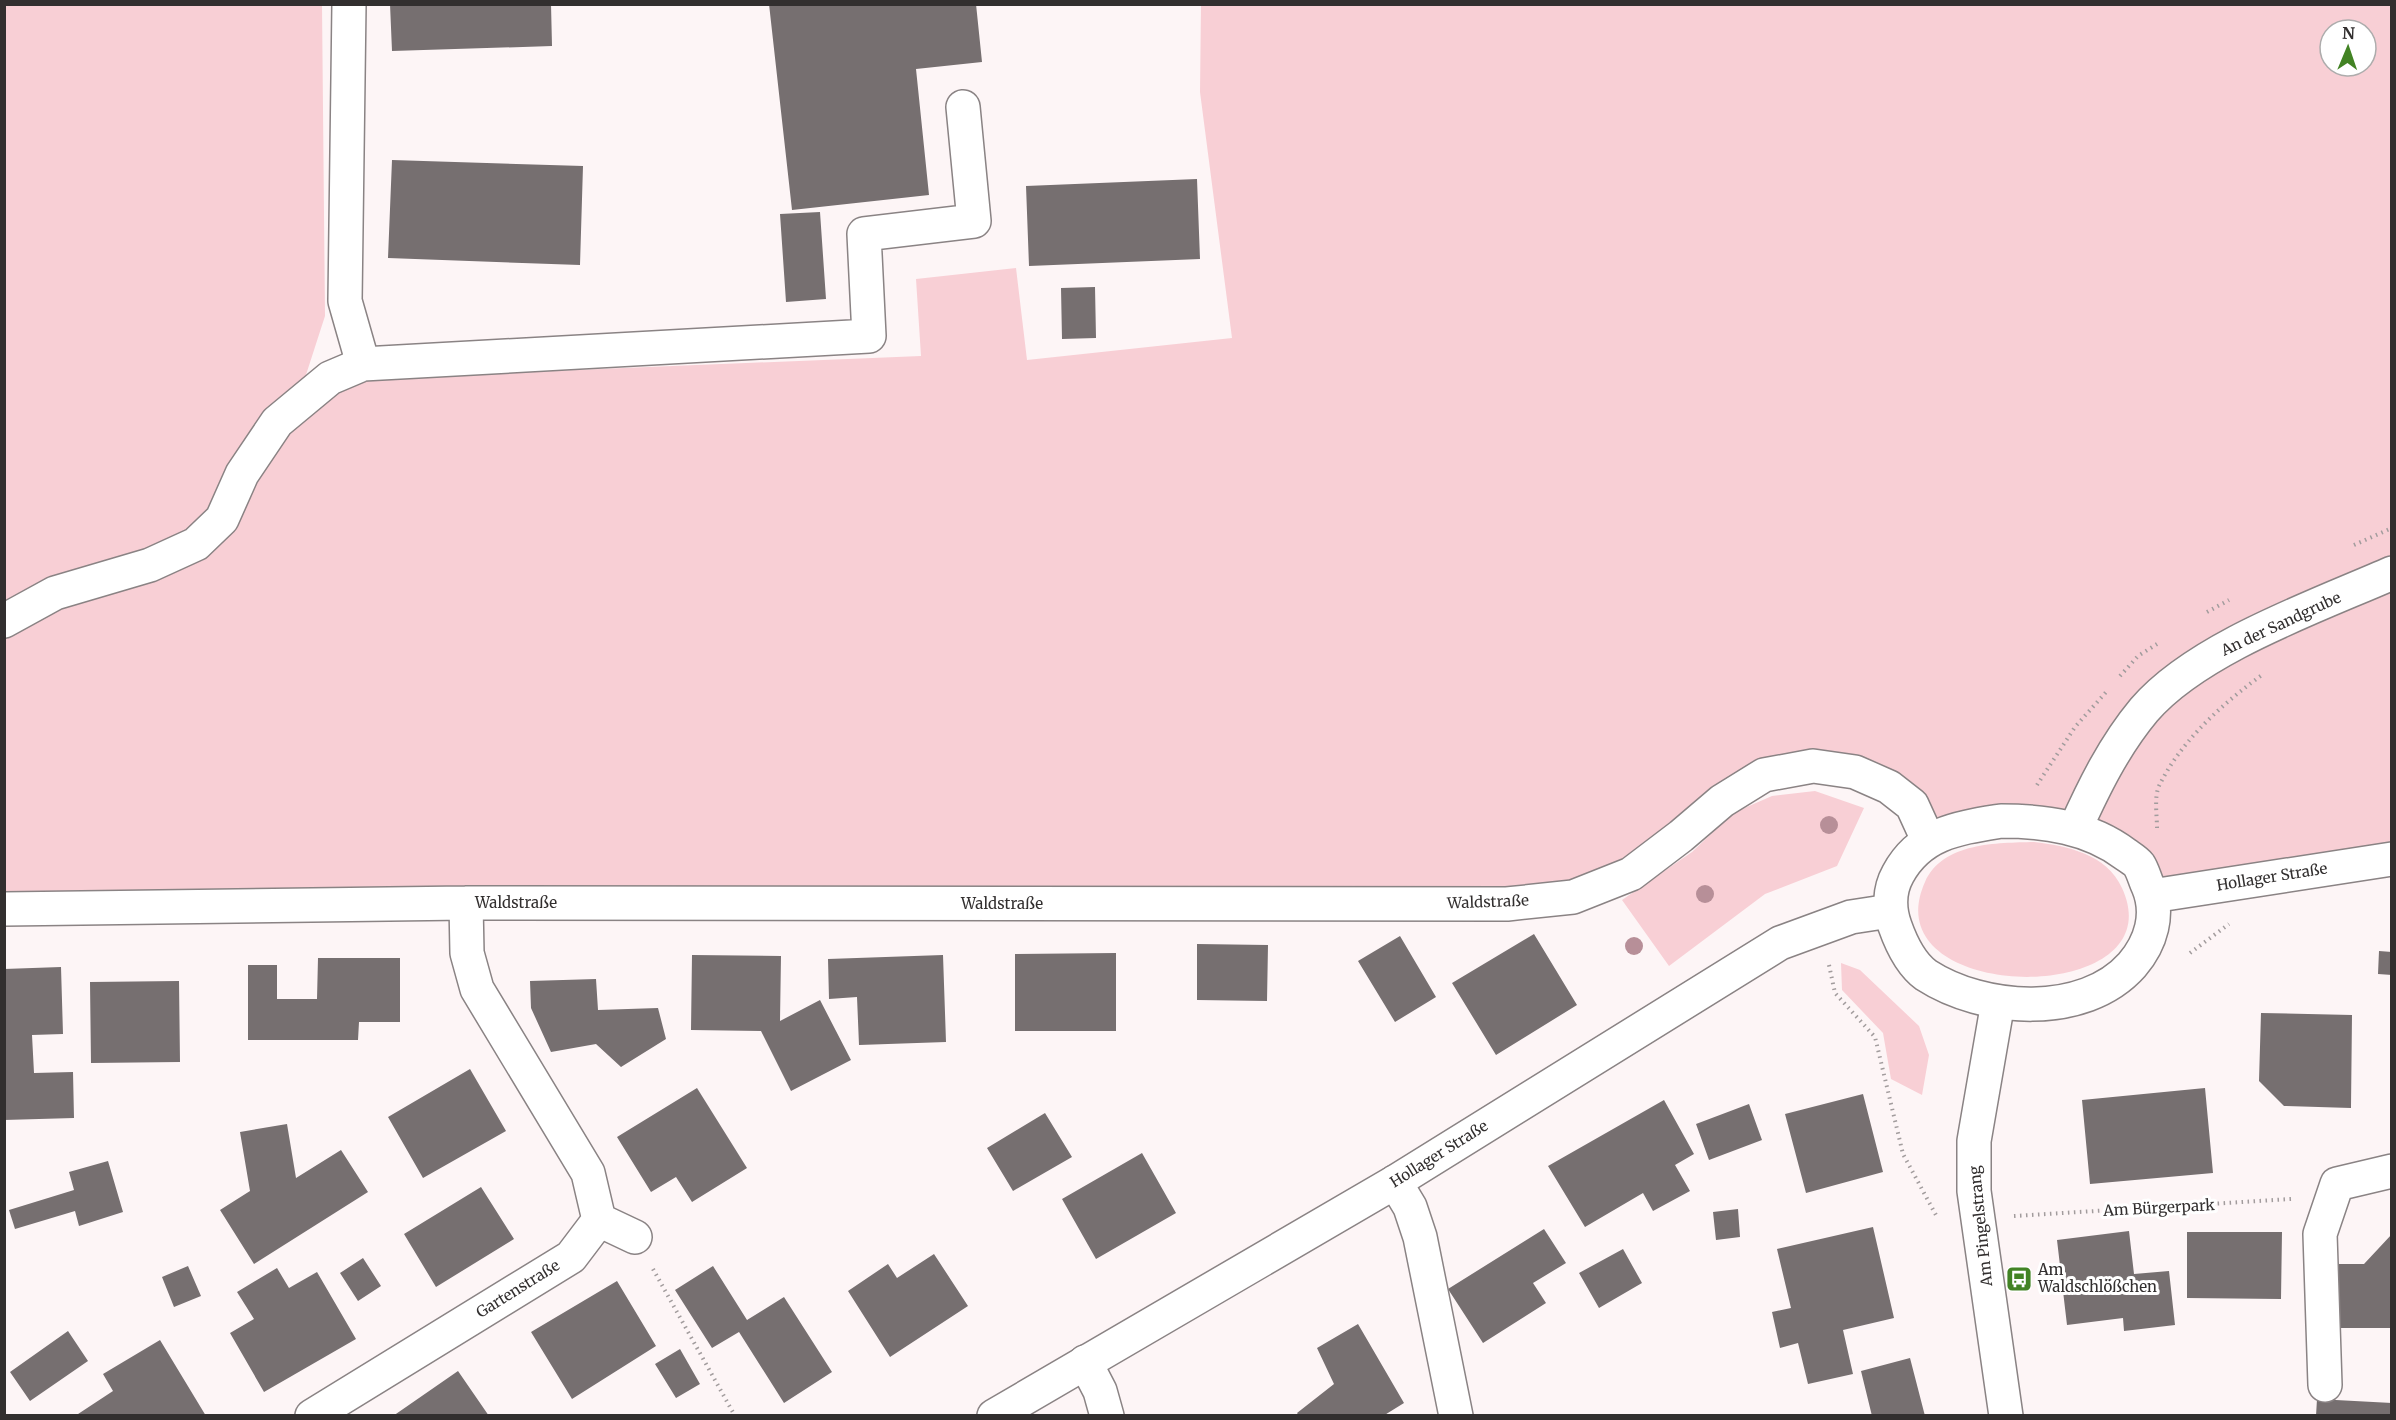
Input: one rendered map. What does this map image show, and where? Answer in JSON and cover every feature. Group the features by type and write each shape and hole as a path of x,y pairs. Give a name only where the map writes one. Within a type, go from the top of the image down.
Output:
{"street":[{"path":"349,4 345,301 363,364"},
{"path":"4,621 56,593 150,566 196,544 222,519 243,474 277,422 330,378 363,364 869,336 864,234 974,221 963,106"},
{"name":"An der Sandgrube","path":"2075,829 2106,764 2145,709 2193,668 2254,633 2391,573"},
{"name":"Waldstraße","path":"4,909 466,903 1507,904 1573,897 1631,874 1722,801 1764,775 1813,766 1855,772 1889,787 1912,805 1928,840"},
{"path":"2001,821 2035,821 2075,829 2111,843 2139,864 2152,896 2153,924 2145,951 2121,977 2091,994 2044,1004 1998,1002 1962,993 1924,974 1902,946 1890,911 1893,882 1907,856 1928,840 1965,827 2001,821"},
{"name":"Hollager Straße","path":"2152,896 2391,859"},
{"path":"466,903 467,953 477,989 588,1173 599,1220 635,1237"},
{"name":"Hollager Straße","path":"994,1416 1395,1182 1779,943 1851,917 1890,911"},
{"name":"Am Pingelstrang","path":"1998,1002 1974,1141 1974,1191 2006,1416"},
{"path":"2325,1385 2320,1234 2337,1184 2391,1171"},
{"path":"1395,1182 1410,1207 1417,1227 1456,1416"},
{"name":"Gartenstraße","path":"312,1416 571,1257 599,1220"},
{"path":"1085,1362 1100,1391 1107,1416"}],"path":[{"path":"2157,828 2158,788 2186,746 2227,700 2268,671"},
{"path":"2032,791 2090,795"},
{"path":"2147,823 2157,828 2163,836"},
{"path":"2183,963 2190,953 2186,891"},
{"name":"Am Bürgerpark","path":"1828,962 1836,993 1875,1037 1903,1154 1940,1222 2288,1200 2337,1184"},
{"path":"635,1237 735,1416"}],"shaded area":[{"path":"4,5 322,5 325,316 304,381 921,356 916,279 1016,268 1027,360 1232,338 1200,92 1201,5 2391,5 2391,859 2152,896 2075,829 1928,840 1912,805 1813,766 1573,897 5,910"},
{"path":"1815,791 1864,808 1837,866 1765,894 1669,966 1622,900 1692,852 1733,813 1772,796"},
{"path":"2034,842 2060,846 2085,854 2107,867 2115,876 2122,888 2127,928 2107,956 2070,972 2024,977 1977,970 1940,952 1920,923 1925,882 1933,869 1944,859 1972,847"},
{"path":"1841,963 1860,970 1919,1026 1929,1055 1922,1095 1891,1079 1883,1033 1842,990"}],"building":[{"path":"390,4 551,4 552,46 392,51"},
{"path":"769,4 976,4 982,62 916,69 929,195 792,210"},
{"path":"392,160 583,166 580,265 388,258"},
{"path":"1197,179 1200,259 1029,266 1026,186"},
{"path":"820,212 826,299 786,302 780,214"},
{"path":"1095,287 1096,338 1062,339 1061,288"},
{"path":"1534,934 1577,1005 1496,1055 1452,983"},
{"path":"1400,936 1436,997 1395,1022 1358,961"},
{"path":"1197,944 1268,945 1267,1001 1197,1000"},
{"path":"2379,951 2392,952 2392,975 2378,974"},
{"path":"1116,953 1116,1031 1015,1031 1015,954"},
{"path":"692,955 781,956 780,1021 820,1000 851,1060 791,1091 761,1031 691,1030"},
{"path":"943,955 946,1042 859,1045 857,997 829,999 828,959"},
{"path":"318,958 400,958 400,1022 359,1022 358,1040 248,1040 248,965 277,965 277,999 317,999"},
{"path":"61,967 63,1034 32,1035 34,1073 73,1072 74,1118 4,1120 4,969"},
{"path":"596,979 598,1010 658,1008 666,1039 621,1067 596,1044 551,1052 531,1008 530,981"},
{"path":"179,981 180,1062 91,1063 90,982"},
{"path":"2261,1013 2352,1015 2351,1108 2284,1106 2259,1081"},
{"path":"470,1069 506,1131 423,1178 388,1117"},
{"path":"697,1088 747,1168 692,1202 676,1177 651,1192 617,1137"},
{"path":"2205,1088 2213,1173 2090,1184 2082,1100"},
{"path":"1863,1094 1883,1172 1806,1193 1785,1114"},
{"path":"1664,1100 1694,1154 1675,1165 1690,1191 1653,1211 1643,1193 1585,1227 1548,1166"},
{"path":"1749,1104 1762,1140 1709,1160 1696,1124"},
{"path":"1045,1113 1072,1157 1013,1191 987,1148"},
{"path":"287,1124 296,1178 341,1150 368,1192 254,1264 220,1210 250,1191 240,1132"},
{"path":"1142,1153 1176,1213 1096,1259 1062,1199"},
{"path":"108,1161 123,1212 79,1226 75,1211 15,1229 9,1210 74,1190 69,1172"},
{"path":"481,1187 514,1239 436,1287 404,1234"},
{"path":"1738,1209 1740,1237 1716,1240 1713,1212"},
{"path":"1873,1227 1894,1318 1843,1330 1853,1374 1808,1384 1798,1343 1780,1348 1772,1312 1791,1308 1777,1249"},
{"path":"1544,1229 1566,1263 1533,1283 1546,1303 1483,1343 1448,1289"},
{"path":"2129,1231 2134,1274 2169,1271 2175,1325 2124,1331 2123,1318 2067,1325 2057,1240"},
{"path":"2187,1232 2282,1232 2281,1299 2187,1298"},
{"path":"2392,1234 2392,1328 2329,1328 2329,1264 2364,1264"},
{"path":"1623,1249 1642,1283 1599,1308 1579,1273"},
{"path":"934,1254 968,1306 890,1357 848,1291 888,1264 897,1278"},
{"path":"363,1258 381,1286 358,1301 340,1273"},
{"path":"188,1266 201,1296 174,1307 162,1277"},
{"path":"713,1266 747,1320 784,1297 832,1372 784,1403 739,1332 712,1348 675,1290"},
{"path":"277,1268 289,1288 317,1272 356,1339 264,1392 230,1333 254,1319 237,1292"},
{"path":"617,1281 656,1346 572,1399 531,1332"},
{"path":"1358,1324 1404,1403 1383,1416 1299,1416 1297,1413 1334,1384 1317,1348"},
{"path":"68,1331 88,1361 30,1401 10,1372"},
{"path":"160,1340 206,1416 75,1416 113,1391 103,1374"},
{"path":"680,1349 700,1384 676,1398 655,1364"},
{"path":"1910,1358 1925,1416 1872,1416 1861,1371"},
{"path":"458,1371 489,1416 393,1416"},
{"path":"2317,1399 2392,1403 2392,1416 2316,1416"}],"place":[{"name":"Am Waldschlößchen","path":"2019,1279"}]}
